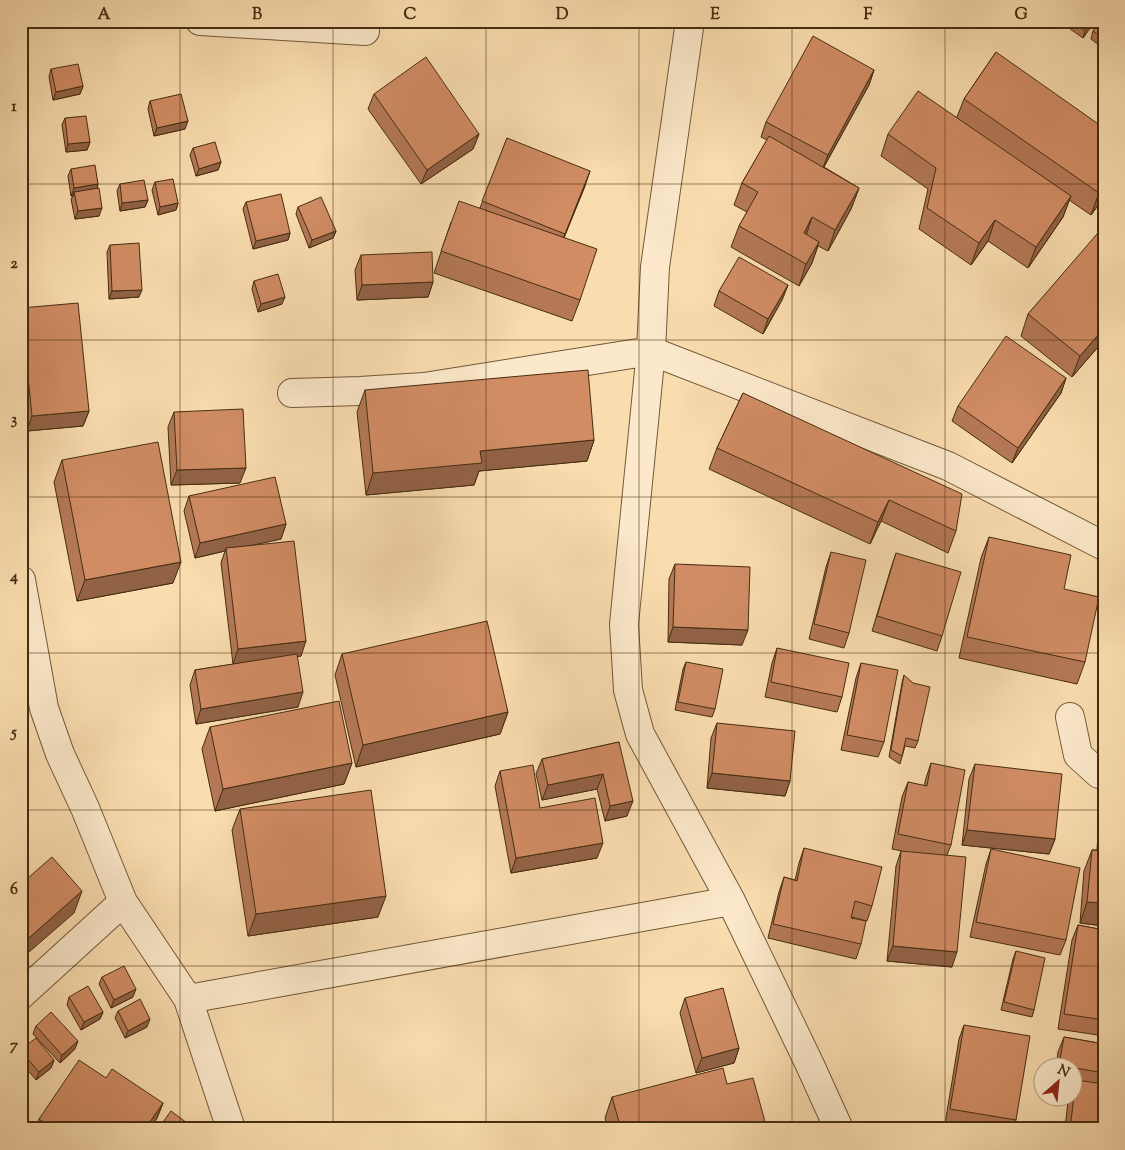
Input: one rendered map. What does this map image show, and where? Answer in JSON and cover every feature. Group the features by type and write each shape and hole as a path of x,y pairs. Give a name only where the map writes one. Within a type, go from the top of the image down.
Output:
{"street":[{"path":"200,21 365,31"},
{"path":"690,21 655,267 651,351 624,624 628,690 640,734 730,901 810,1064 838,1129"},
{"path":"292,393 424,387 651,351 948,466 1104,546"},
{"path":"21,580 44,708 60,754 85,808 123,902 188,999 231,1129"},
{"path":"1070,717 1078,755 1099,774 1104,775"},
{"path":"188,999 730,901"},
{"path":"21,995 123,902"}],"building":[{"path":"1072,21 1092,21 1085,31"},
{"path":"1101,21 1104,21 1104,39 1093,31"},
{"path":"813,36 874,70 828,155 766,122"},
{"path":"996,52 1104,128 1104,187 1099,193 964,99"},
{"path":"426,57 479,134 427,170 374,94"},
{"path":"78,64 83,86 56,92 51,69"},
{"path":"918,91 1071,196 1036,247 995,220 979,243 927,208 936,168 888,134"},
{"path":"181,94 188,121 157,128 150,101"},
{"path":"86,116 90,142 68,144 65,118"},
{"path":"769,136 859,188 835,230 812,217 804,233 819,242 806,264 739,226 758,192 742,183"},
{"path":"507,138 590,171 565,234 482,201"},
{"path":"215,142 221,162 199,169 193,148"},
{"path":"95,165 98,184 74,188 71,169"},
{"path":"173,179 178,203 160,207 155,182"},
{"path":"144,180 148,200 122,203 120,184"},
{"path":"99,188 102,208 78,211 74,192"},
{"path":"281,194 290,233 256,241 246,202"},
{"path":"321,197 336,231 312,240 298,207"},
{"path":"459,201 597,249 580,300 441,251"},
{"path":"1103,227 1104,328 1080,356 1028,314"},
{"path":"139,243 142,290 112,291 110,245"},
{"path":"432,252 433,282 362,285 361,255"},
{"path":"739,257 788,285 768,319 719,291"},
{"path":"278,274 285,297 261,304 254,281"},
{"path":"78,303 89,411 32,416 21,308"},
{"path":"1006,336 1066,378 1018,448 958,406"},
{"path":"588,370 594,440 480,451 482,463 373,473 365,390"},
{"path":"743,393 962,494 956,531 889,500 878,522 717,448"},
{"path":"243,409 246,468 177,470 174,412"},
{"path":"158,442 181,562 85,580 62,460"},
{"path":"275,477 286,524 200,543 189,496"},
{"path":"989,537 1071,555 1064,589 1099,597 1085,662 967,637"},
{"path":"294,541 306,641 238,649 226,548"},
{"path":"831,552 866,560 849,633 814,624"},
{"path":"896,553 961,572 942,636 877,616"},
{"path":"675,564 750,567 748,630 673,627"},
{"path":"487,621 508,712 363,745 342,654"},
{"path":"777,648 849,663 842,697 771,682"},
{"path":"297,654 303,692 201,709 195,670"},
{"path":"686,662 723,669 715,709 678,702"},
{"path":"861,663 898,670 884,742 847,735"},
{"path":"904,675 913,683 930,687 918,741 906,738 902,756 891,750"},
{"path":"339,701 352,763 223,789 210,727"},
{"path":"717,723 795,731 790,781 712,773"},
{"path":"619,742 633,801 610,806 603,774 548,785 542,759"},
{"path":"931,763 965,770 951,845 898,834 908,782 927,786"},
{"path":"975,764 1062,774 1055,839 967,830"},
{"path":"533,765 540,808 595,798 603,843 516,858 500,771"},
{"path":"371,790 386,896 256,914 240,809"},
{"path":"1104,813 1104,850 1101,850"},
{"path":"21,814 27,820 21,826"},
{"path":"804,848 882,867 872,906 855,901 851,918 866,921 861,944 773,924 784,877 797,881"},
{"path":"991,849 1080,868 1066,940 976,922"},
{"path":"1092,850 1104,851 1104,903 1087,902"},
{"path":"901,851 966,857 957,952 893,946"},
{"path":"52,857 82,891 21,945 21,871 28,878"},
{"path":"1078,925 1104,930 1104,1020 1064,1014"},
{"path":"1016,951 1045,958 1034,1010 1004,1002"},
{"path":"124,966 136,989 114,1000 102,977"},
{"path":"88,986 103,1012 84,1022 69,997"},
{"path":"723,988 739,1048 702,1058 685,998"},
{"path":"140,999 150,1019 128,1031 118,1011"},
{"path":"51,1012 78,1041 62,1055 36,1026"},
{"path":"964,1025 1030,1036 1016,1120 950,1109"},
{"path":"1064,1037 1104,1044 1104,1073 1082,1069 1082,1058 1060,1058"},
{"path":"36,1038 54,1060 39,1072 21,1051 21,1049"},
{"path":"79,1060 106,1078 112,1069 163,1103 145,1129 54,1129 39,1119"},
{"path":"723,1068 727,1084 753,1078 767,1129 621,1129 612,1097"},
{"path":"1082,1081 1104,1084 1104,1129 1070,1129 1073,1108 1082,1108"},
{"path":"171,1111 195,1129 158,1129"}]}
